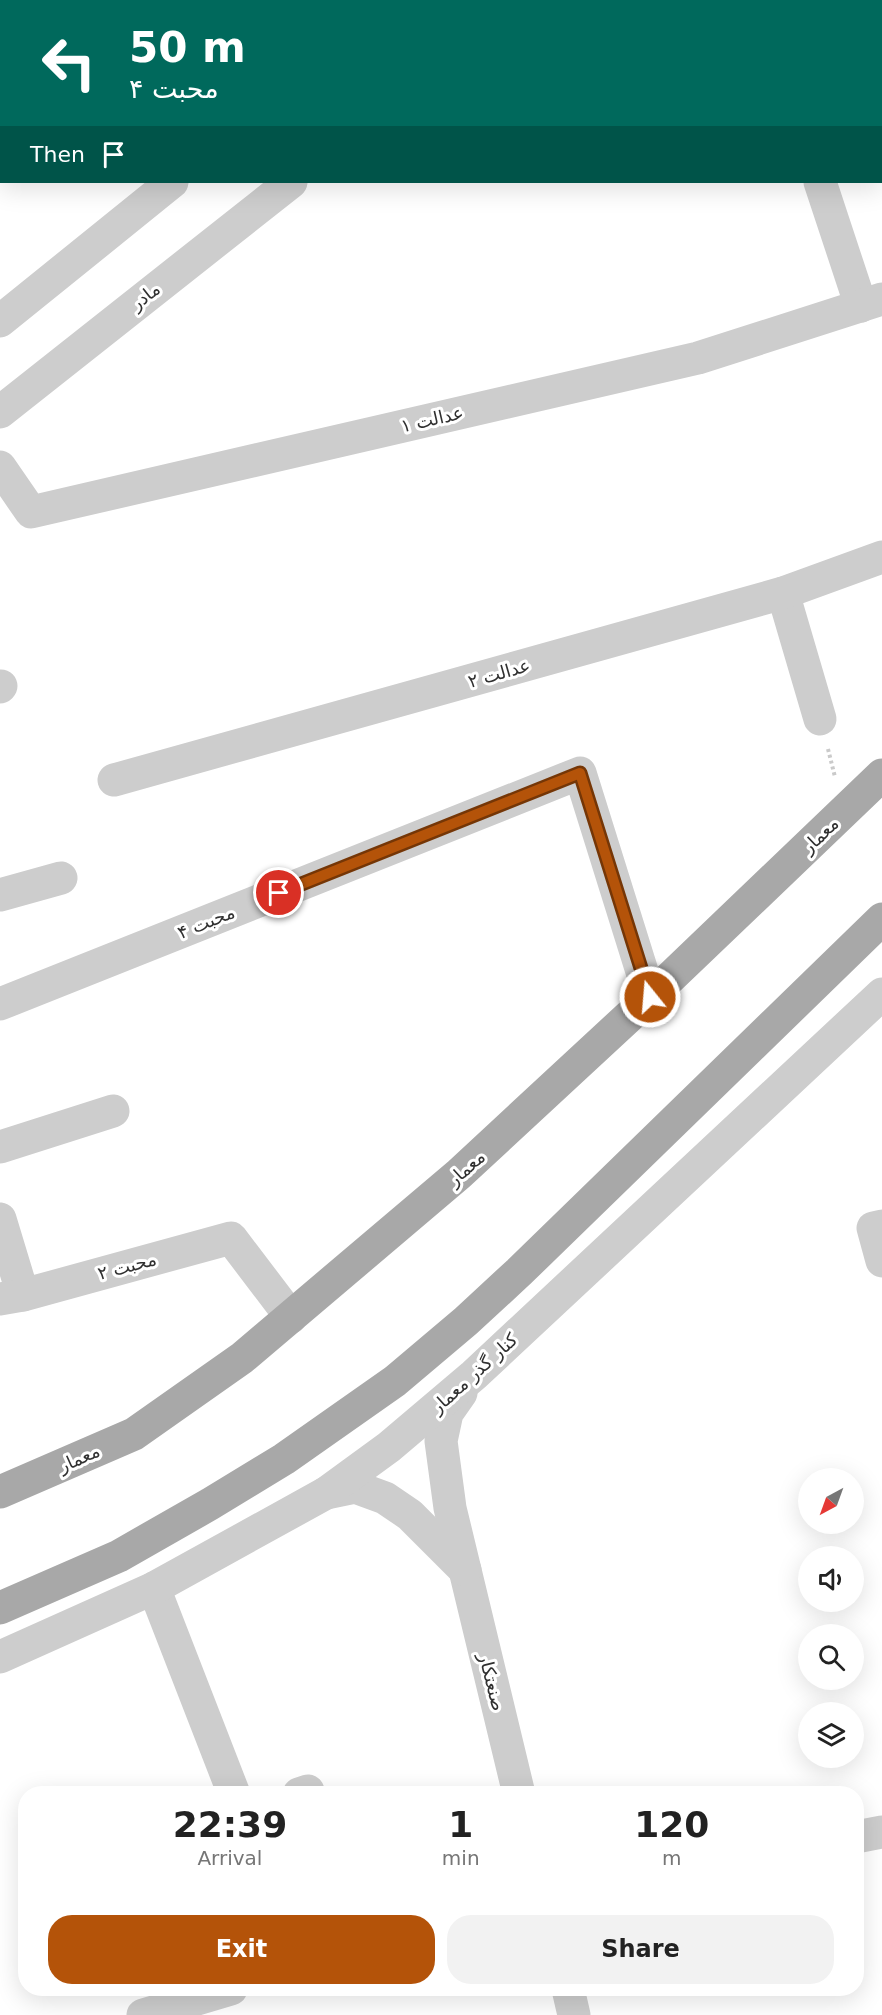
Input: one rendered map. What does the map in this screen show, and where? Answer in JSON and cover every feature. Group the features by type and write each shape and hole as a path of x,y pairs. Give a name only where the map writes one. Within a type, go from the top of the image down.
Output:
{"main road":[{"name":"معمار","path":"0,1492 134,1434 242,1358 459,1174 650,997 882,775"},
{"path":"0,1608 119,1556 200,1510 308,1444 395,1381 466,1321 519,1272 882,919"}],"street":[{"path":"0,321 171,183"},
{"name":"مادر","path":"0,412 290,183"},
{"path":"820,183 871,303"},
{"name":"عدالت ۱","path":"0,467 31,512 698,358 871,303"},
{"name":"عدالت ۲","path":"114,780 783,594 882,557"},
{"path":"783,594 820,720"},
{"name":"محبت ۴","path":"0,1004 580,773 650,997"},
{"path":"0,895 61,878"},
{"name":"کنار گذر معمار","path":"0,1657 154,1588 326,1492 389,1447 474,1375 882,994"},
{"path":"0,1147 113,1111"},
{"path":"0,1219 12,1297"},
{"path":"882,1226 873,1228 882,1262"},
{"name":"محبت ۲","path":"12,1297 231,1238 291,1317"},
{"name":"صنعتکار","path":"474,1375 447,1413 441,1441 450,1508 517,1786"},
{"path":"326,1492 356,1487 385,1498 410,1515 465,1570"},
{"path":"154,1588 231,1786"},
{"path":"864,1835 882,1832"},
{"path":"143,2015 207,1996"},
{"path":"570,1996 574,2015"}],"path":[{"path":"820,720 844,812"}],"route":[{"path":"279,893 580,773 650,997"}]}
